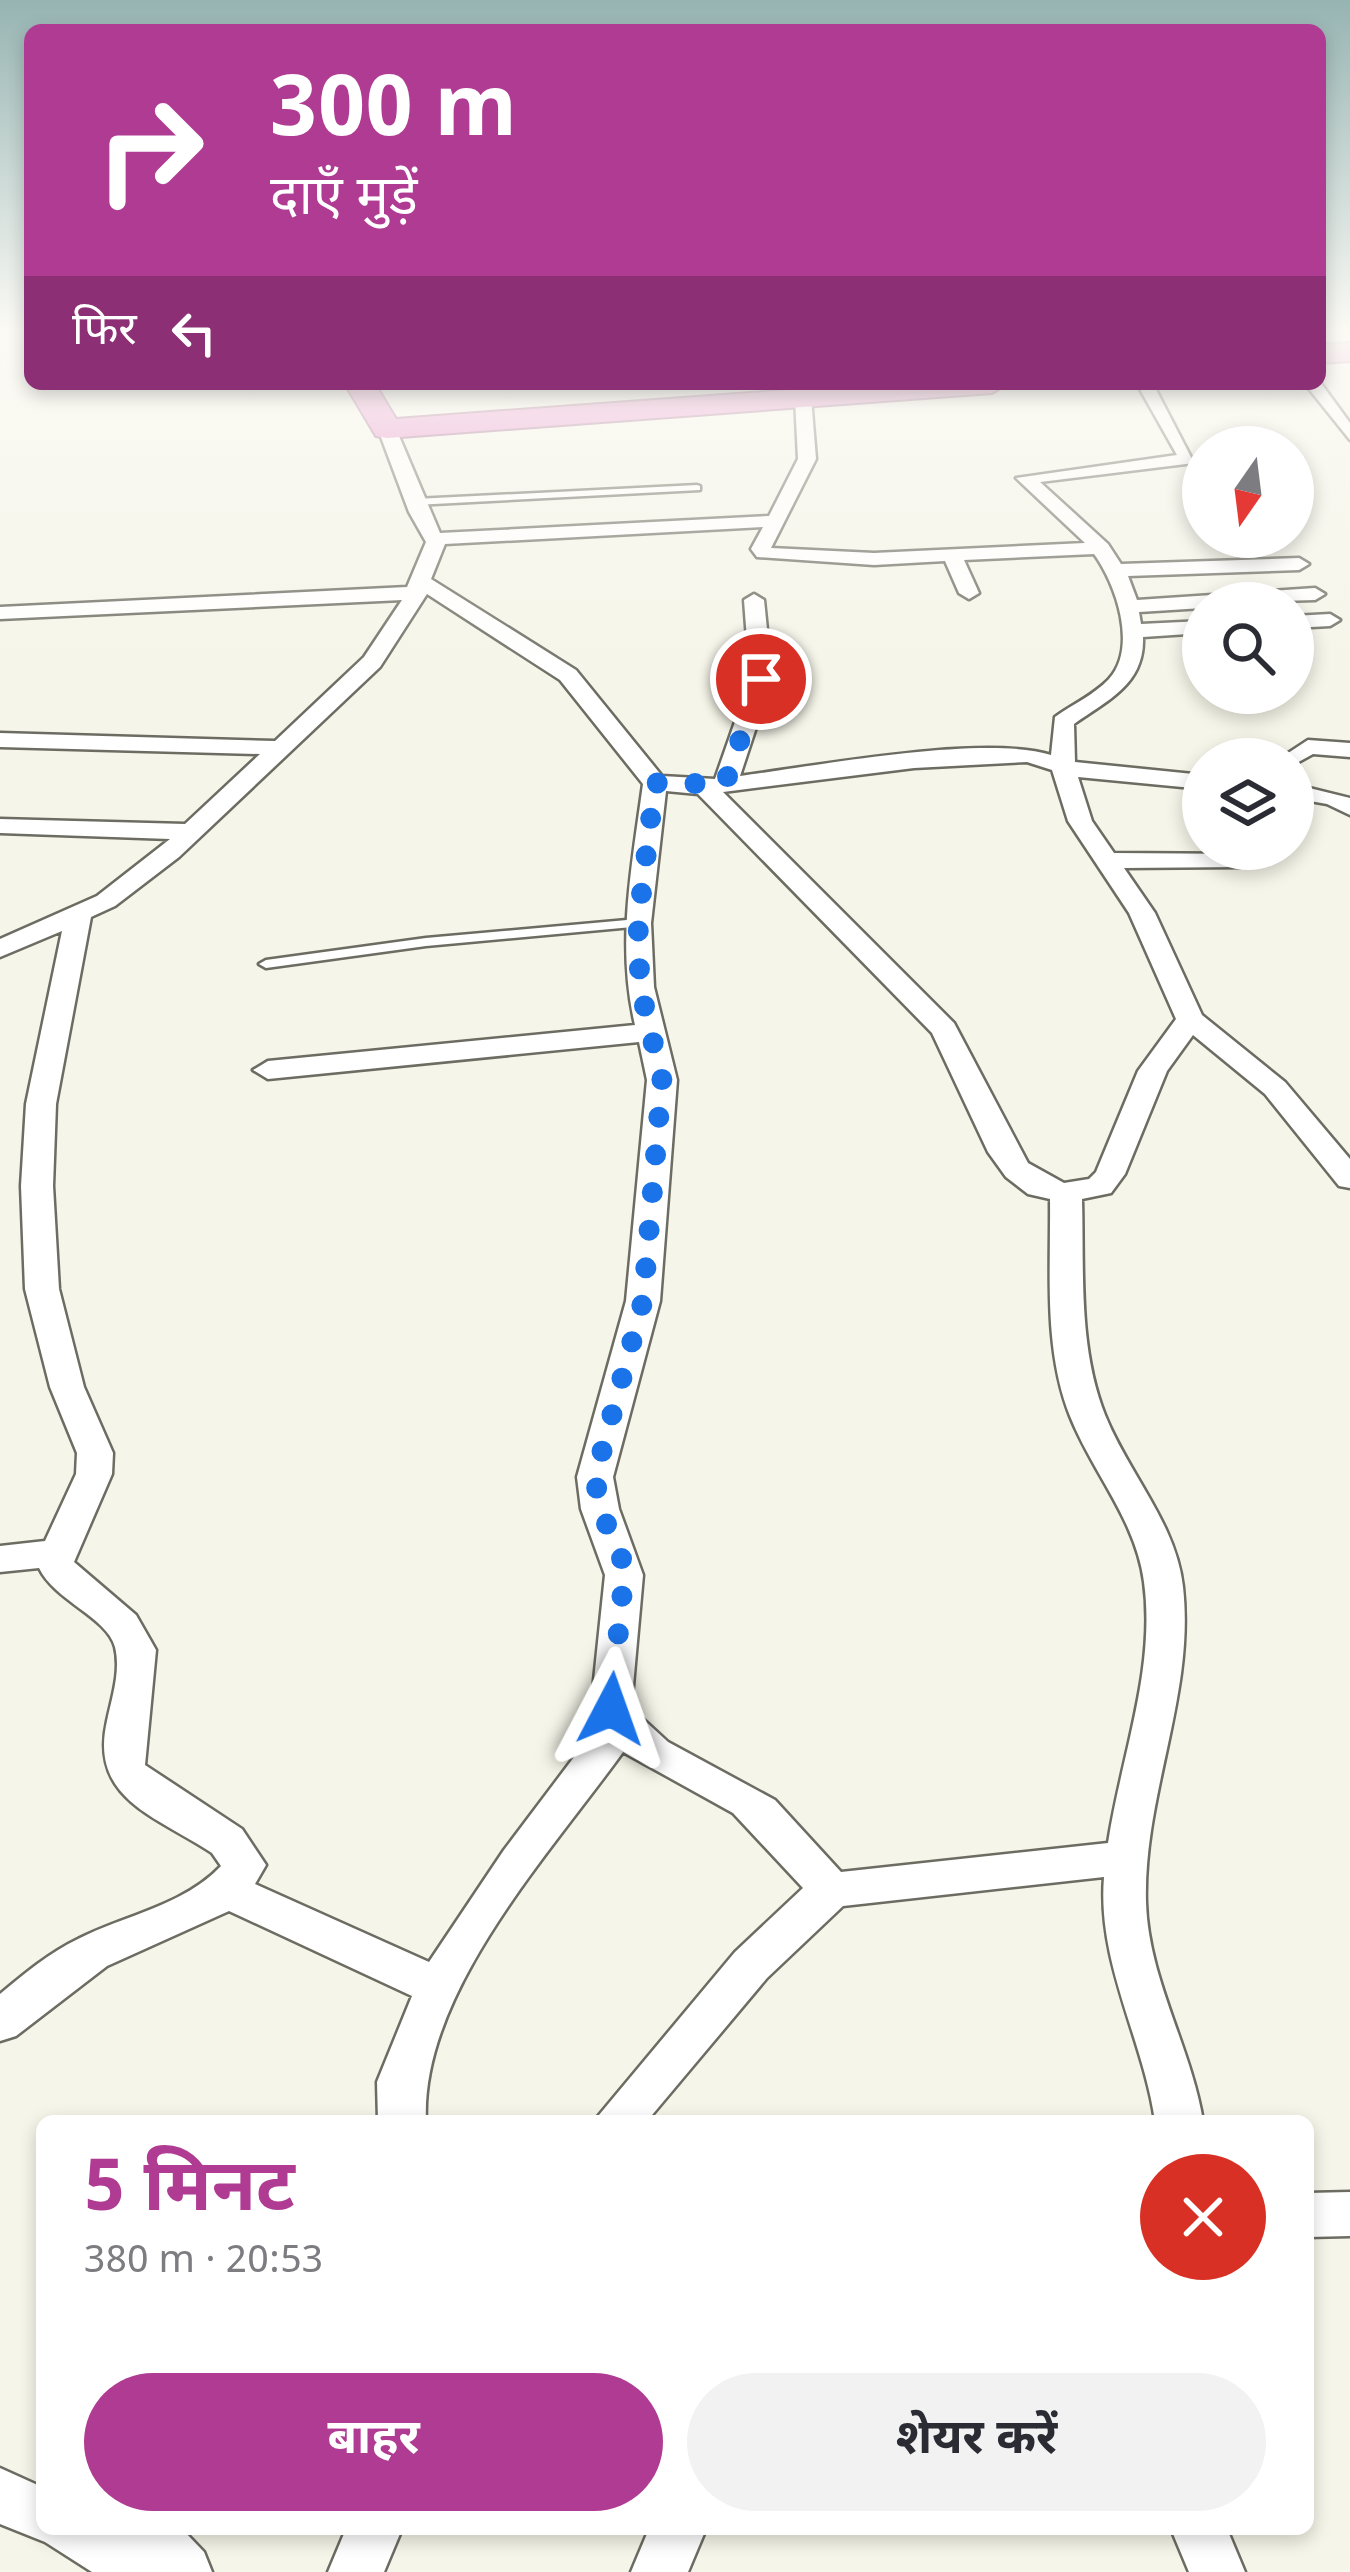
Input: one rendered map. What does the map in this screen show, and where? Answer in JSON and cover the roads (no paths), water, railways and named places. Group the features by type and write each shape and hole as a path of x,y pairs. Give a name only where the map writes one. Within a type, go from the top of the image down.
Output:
{"street":[{"path":"0,949 106,901 190,832 373,662 419,588 434,539 393,447"},
{"path":"806,447 807,460 764,553 874,559 1101,548"},
{"path":"1181,447 1188,459 1025,477 1101,548 1123,582 1132,632 1126,672 1099,701 1063,722 1063,767 1080,821 1142,914 1198,1032 1275,1088 1350,1179"},
{"path":"434,539 776,520"},
{"path":"946,530 969,592"},
{"path":"874,559 877,531"},
{"path":"1008,569 1123,582 1307,579 1123,582"},
{"path":"0,613 419,588 568,675 655,783 638,922 640,987 662,1080 643,1301 595,1477 600,1510 621,1555 624,1575 610,1685 619,1727 637,1743 748,1802 782,1829 831,1892"},
{"path":"715,786 761,679 754,599"},
{"path":"1314,621 1330,620"},
{"path":"1132,632 1182,628"},
{"path":"0,740 279,748"},
{"path":"1314,748 1350,750"},
{"path":"655,783 715,786 949,758 1037,756 1063,767 1182,780"},
{"path":"715,786 944,1029 969,1071 1016,1175 1066,1192 1100,1186 1110,1174 1153,1071 1190,1019"},
{"path":"1314,795 1334,798 1350,808"},
{"path":"0,826 190,832"},
{"path":"1103,861 1182,860"},
{"path":"0,2022 53,1976 94,1952 228,1891 244,1865 239,1853 133,1781 124,1767 135,1649 116,1617 58,1571 56,1553 94,1474 91,1440 68,1387 45,1306 37,1186 41,1104 79,914"},
{"path":"268,1070 651,1032"},
{"path":"1066,1192 1076,1379 1086,1414 1156,1552 1164,1583 1162,1665 1126,1858 1124,1906 1132,1957 1177,2094 1179,2115"},
{"path":"0,1559 56,1553"},
{"path":"402,2115 399,2072 436,1986 619,1727"},
{"path":"624,2115 751,1965 796,1917 831,1892 886,1880 1126,1858"},
{"path":"228,1891 436,1986"},
{"path":"1314,2216 1350,2214"},
{"path":"0,2495 36,2513"},
{"path":"79,2535 150,2572"},
{"path":"148,2535 184,2572"},
{"path":"356,2572 371,2535"},
{"path":"659,2572 675,2535"},
{"path":"1202,2535 1217,2572"}],"lane":[{"path":"415,502 698,488"},
{"path":"266,964 638,922"}]}
